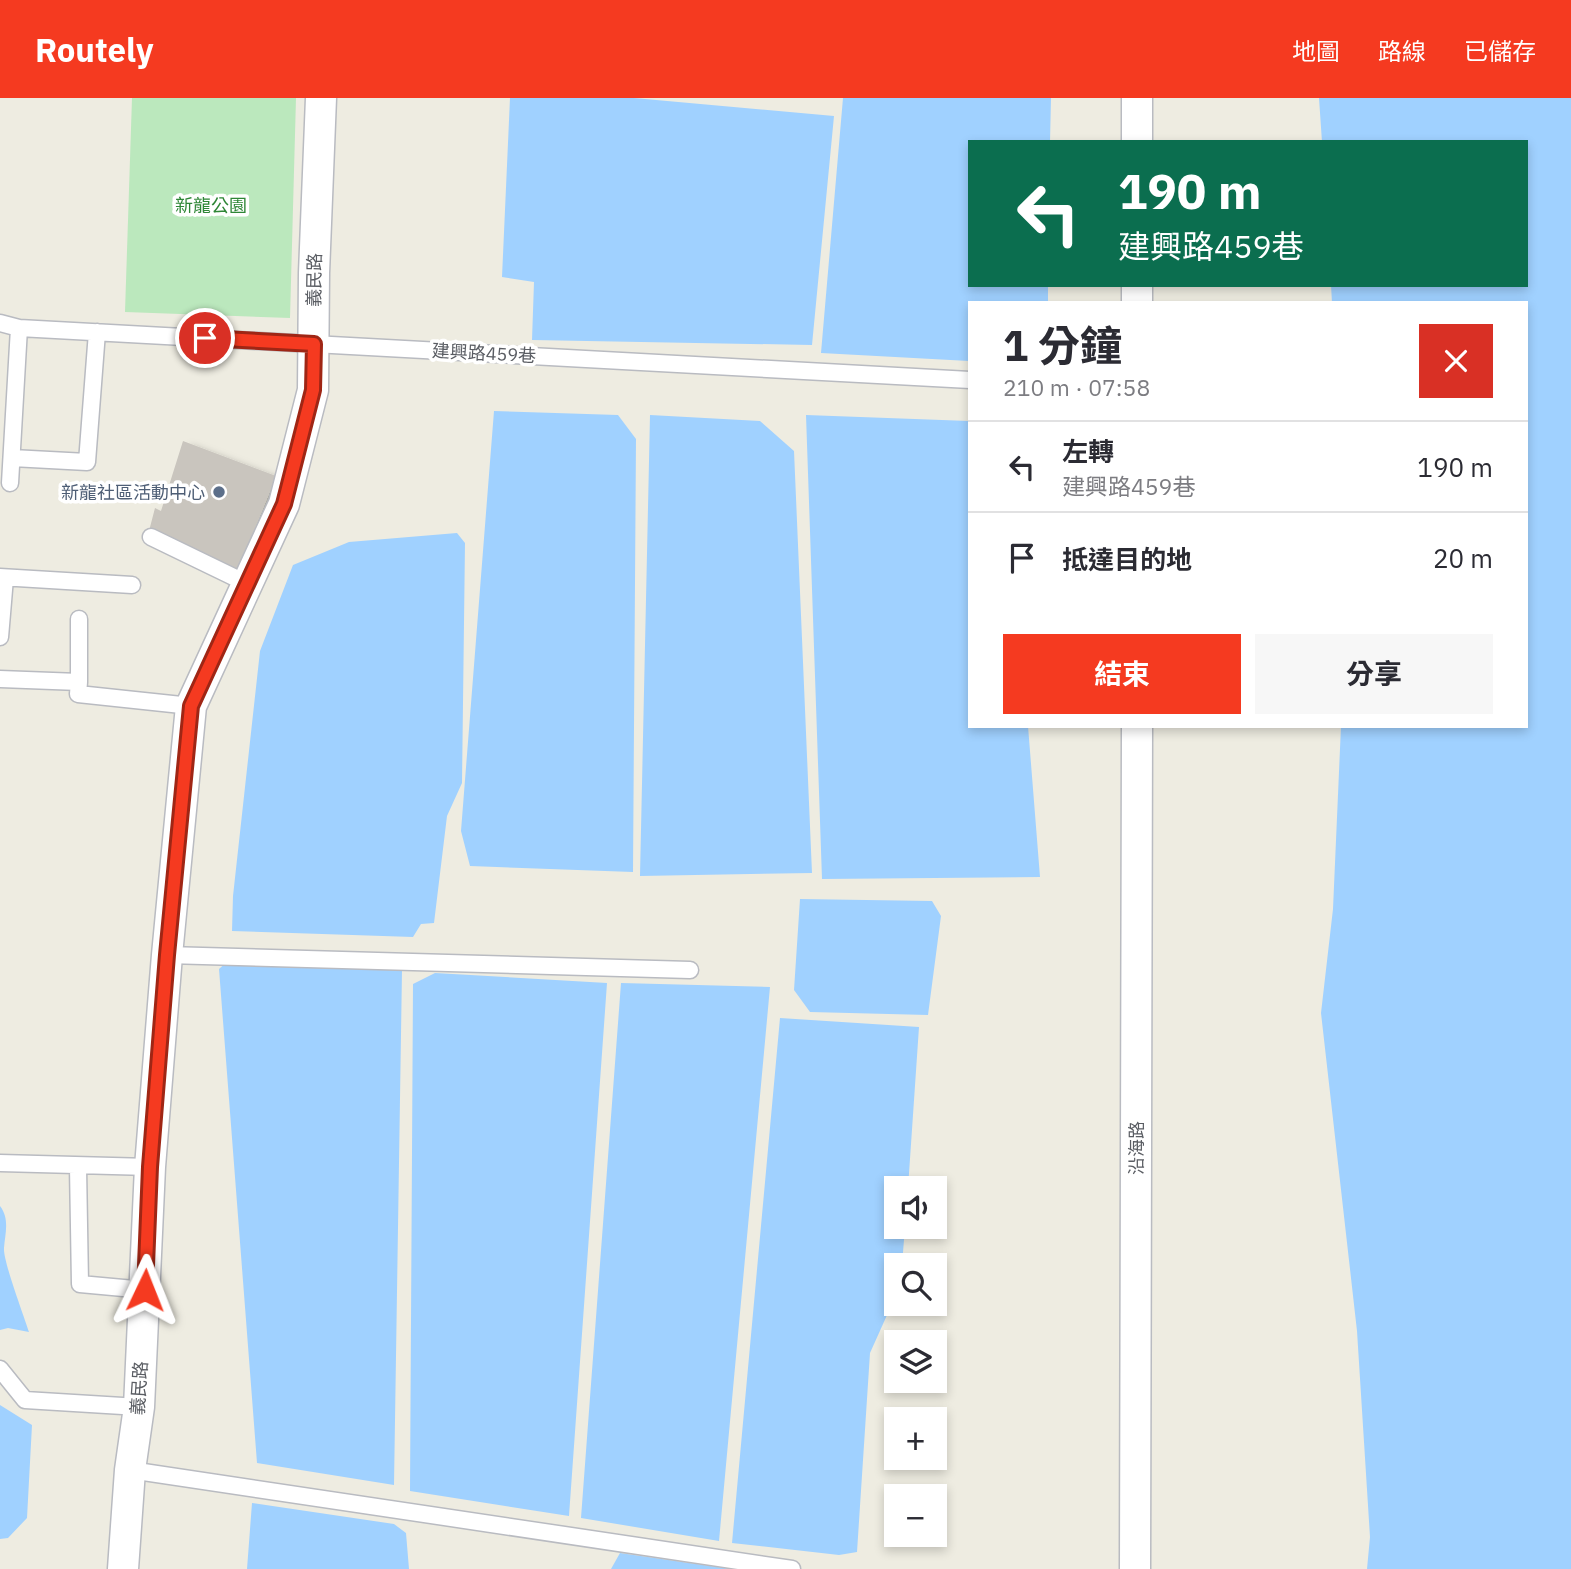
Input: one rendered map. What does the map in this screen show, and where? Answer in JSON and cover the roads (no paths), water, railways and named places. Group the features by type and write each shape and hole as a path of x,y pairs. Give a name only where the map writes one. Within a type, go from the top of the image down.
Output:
{"street":[{"name":"義民路","path":"123,1569 130,1470 139,1408 150,1167 191,706 284,504 313,390 314,273 321,98"},
{"path":"1137,98 1137,140"},
{"name":"沿海路","path":"1135,1569 1137,728"}],"lane":[{"name":"建興路459巷","path":"0,323 19,328 968,380"},
{"path":"10,483 19,328"},
{"path":"12,458 87,462 97,332"},
{"path":"151,537 246,583"},
{"path":"0,637 3,578 132,585"},
{"path":"79,618 78,694 191,706"},
{"path":"0,679 79,682"},
{"path":"167,955 690,970"},
{"path":"0,1163 150,1167"},
{"path":"78,1167 80,1284 145,1290"},
{"path":"0,1368 25,1400 139,1408"},
{"path":"130,1470 792,1569"}],"water":[{"path":"510,98 634,98 834,116 812,345 532,340 534,282 502,277"},
{"path":"843,98 1051,98 1050,140 968,140 968,287 1048,287 1048,301 968,301 968,361 821,353"},
{"path":"1319,98 1571,98 1571,1569 1367,1569 1370,1537 1357,1331 1321,1013 1333,909 1341,728 1528,728 1528,301 1332,301 1331,287 1528,287 1528,140 1322,140"},
{"path":"494,411 618,415 636,439 633,872 470,866 461,831"},
{"path":"650,415 760,421 794,451 812,873 640,876"},
{"path":"806,415 968,421 968,728 1028,728 1040,877 822,879"},
{"path":"457,533 465,543 462,783 447,816 434,923 421,924 413,937 232,931 233,896 260,651 293,565 349,542"},
{"path":"800,899 932,901 941,916 928,1015 810,1012 794,990"},
{"path":"237,953 402,970 394,1485 257,1463 219,969"},
{"path":"435,973 607,983 569,1516 410,1491 413,984"},
{"path":"621,983 770,987 719,1541 581,1518"},
{"path":"780,1018 919,1027 909,1176 884,1176 884,1239 904,1239 903,1253 884,1253 884,1316 887,1316 870,1353 857,1552 839,1555 732,1543"},
{"path":"0,1206 6,1221 4,1248 7,1264 29,1332 8,1328 0,1330"},
{"path":"0,1405 32,1425 27,1518 8,1538 0,1539"},
{"path":"252,1503 394,1524 406,1533 409,1569 247,1569"},
{"path":"620,1553 731,1569 611,1569"}],"place":[{"name":"新龍社區活動中心","path":"219,492"}],"park label":[{"name":"新龍公園","path":"211,205"}]}
